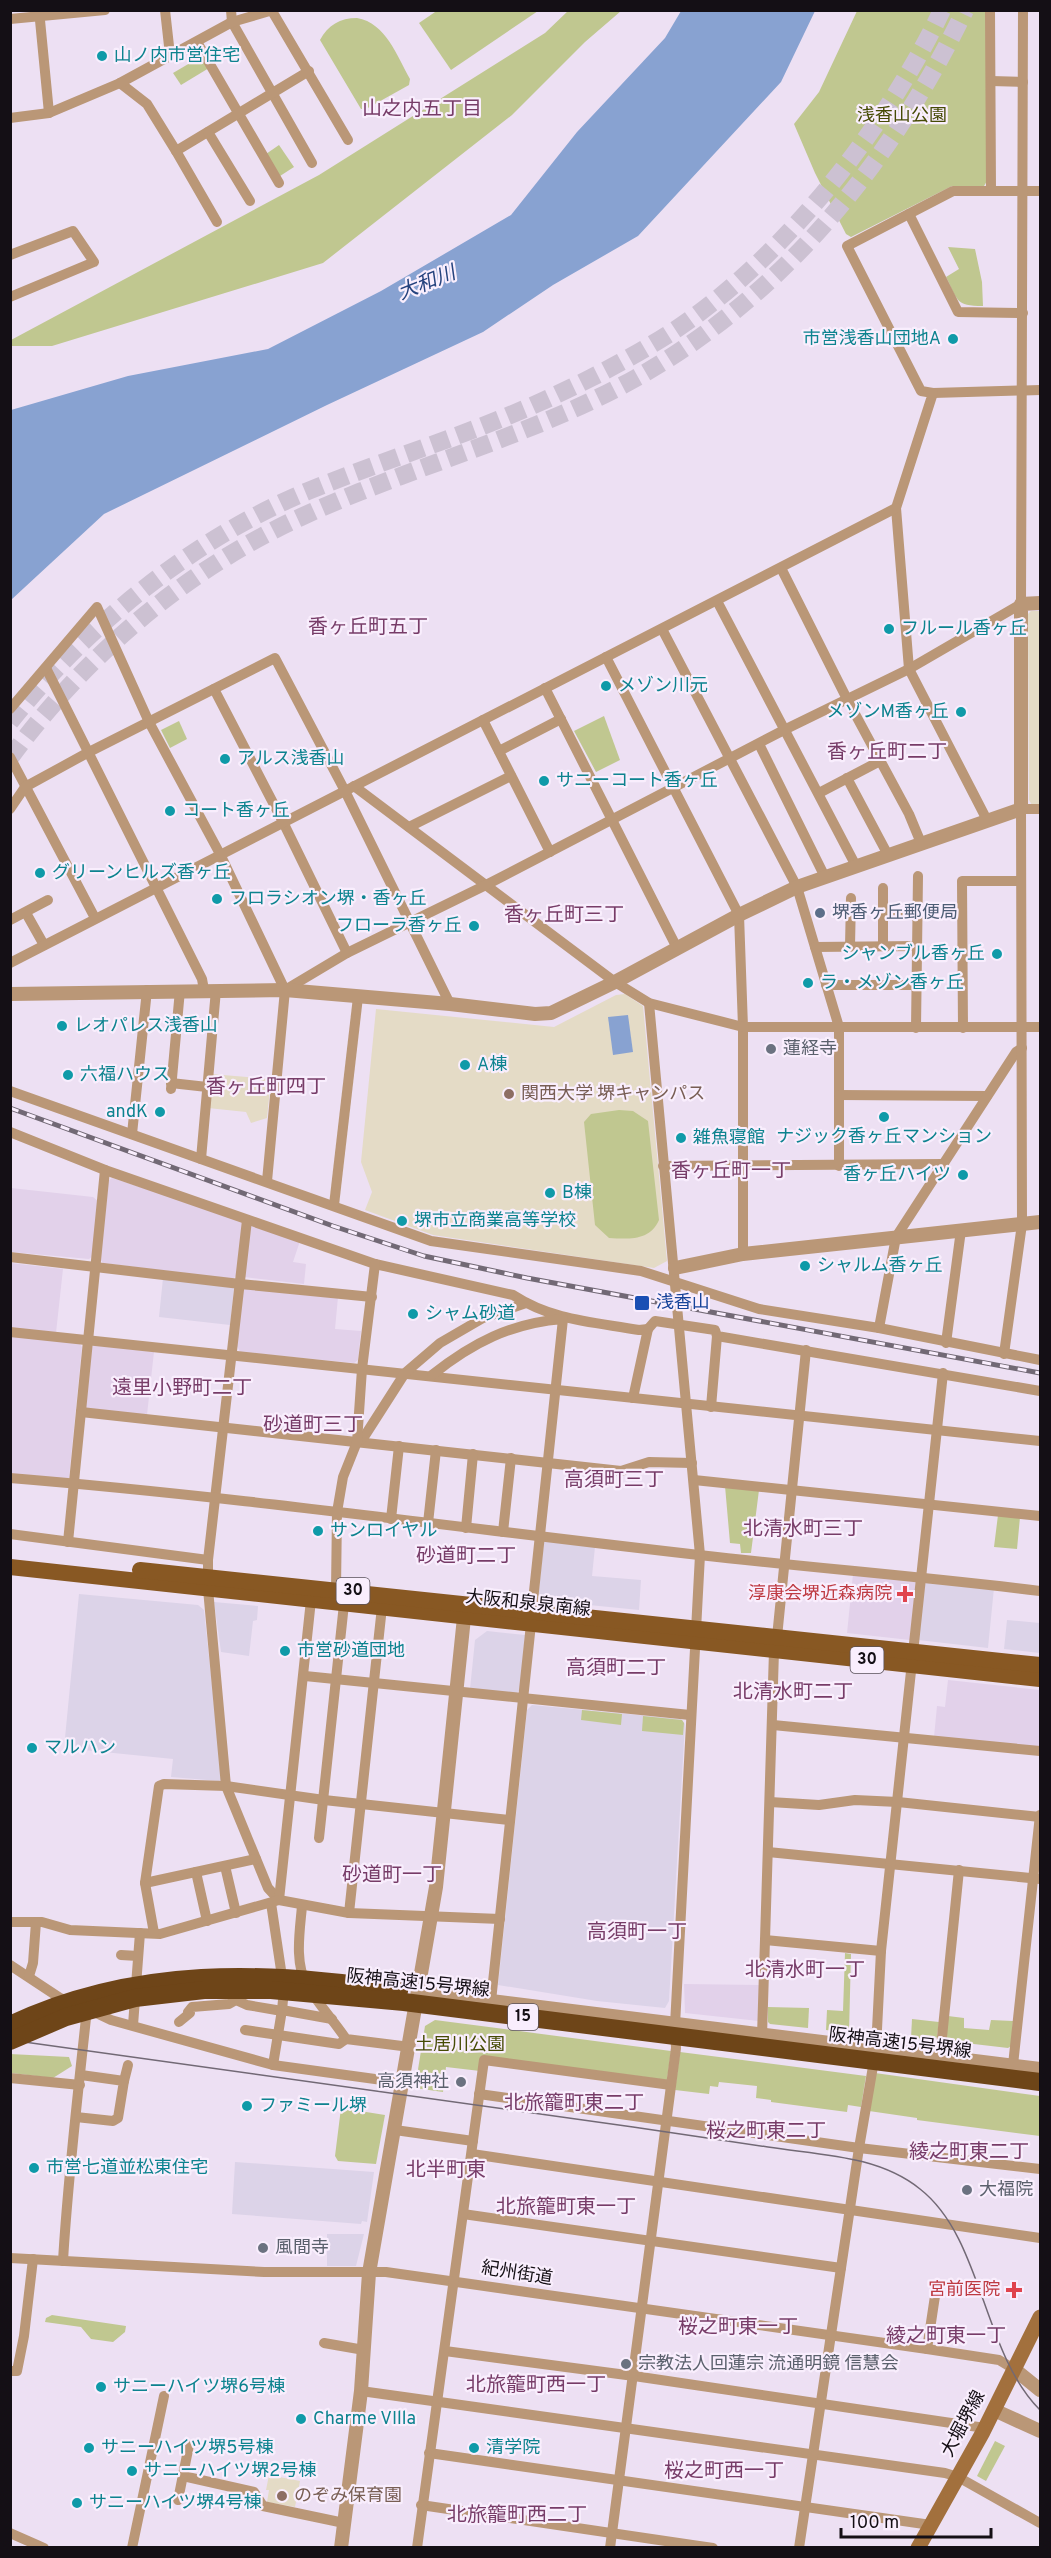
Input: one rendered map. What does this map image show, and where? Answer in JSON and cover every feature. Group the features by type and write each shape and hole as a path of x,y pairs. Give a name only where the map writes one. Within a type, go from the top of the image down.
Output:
{"highway":[{"name":"阪神高速15号堺線","path":"10,2025 61,2004 132,1985 202,1977 273,1976 349,1983 1041,2071"},
{"name":"阪神高速15号堺線","path":"10,2041 66,2017 135,1998 204,1990 271,1990 404,2002 1041,2084"}],"main road":[{"name":"大阪和泉泉南線","path":"10,1556 208,1576 340,1597 775,1644 912,1658 1041,1665"},
{"name":"大阪和泉泉南線","path":"10,1567 208,1576 311,1600 340,1597 382,1607 465,1610"},
{"name":"大阪和泉泉南線","path":"912,1658 1041,1678"},
{"name":"大堀堺線","path":"918,2547 985,2428 1041,2317"}],"street":[{"path":"10,19 39,13 105,10"},
{"path":"165,10 170,55"},
{"path":"231,10 232,22 312,163"},
{"path":"10,118 49,113 120,83 232,22 272,10 348,140"},
{"path":"990,10 991,191"},
{"path":"1004,1354 1022,1224 1023,10"},
{"path":"39,13 49,113"},
{"path":"197,42 279,183"},
{"path":"176,151 309,71"},
{"path":"991,81 1023,82"},
{"path":"120,83 147,104 217,222"},
{"path":"208,132 250,201"},
{"path":"1041,191 953,191 847,246 921,391 933,393 1041,390"},
{"path":"909,214 958,312 1023,313"},
{"path":"10,255 73,231 94,262 10,297"},
{"path":"933,393 896,508 909,669 987,820"},
{"path":"10,963 896,508"},
{"path":"781,567 847,699 909,813 921,843"},
{"path":"717,601 856,866"},
{"path":"285,990 347,953 486,885 786,729 909,669 1021,604 1041,603"},
{"path":"10,709 97,607 149,722 220,854 285,990 267,1181"},
{"path":"662,629 797,887 839,1028 839,1166"},
{"path":"606,657 739,915 743,1027 743,1254"},
{"path":"10,809 25,788 89,752 275,658 350,788 409,922 450,1004"},
{"path":"46,668 202,979 210,990 207,1087 201,1159"},
{"path":"545,688 677,948"},
{"path":"214,689 347,953"},
{"path":"499,751 561,719"},
{"path":"483,720 550,852"},
{"path":"759,744 825,877"},
{"path":"10,757 95,918"},
{"path":"819,793 880,761"},
{"path":"409,827 511,776"},
{"path":"847,778 888,855"},
{"path":"350,788 409,827 615,982 649,1002 743,1027 1041,1027"},
{"path":"10,994 147,990 285,990 450,1004 535,1014 551,1013 797,887 1021,809 1041,809"},
{"path":"916,1028 918,876"},
{"path":"963,1028 962,881 1021,881"},
{"path":"883,888 883,946"},
{"path":"850,946 851,898"},
{"path":"10,920 48,900"},
{"path":"26,913 44,945"},
{"path":"883,914 917,913"},
{"path":"815,946 917,946"},
{"path":"826,985 916,985"},
{"path":"132,1134 147,990"},
{"path":"180,990 171,1086 207,1087"},
{"path":"334,1205 358,997"},
{"path":"610,2547 677,2039 675,2025 700,1556 649,1002"},
{"path":"879,1328 897,1238 987,1096 1016,1052 1022,1048"},
{"path":"10,1091 431,1241 675,1275 759,1309 879,1328 1041,1360"},
{"path":"839,1095 987,1096"},
{"path":"10,1132 105,1170 375,1264 513,1294 526,1303 563,1319"},
{"path":"663,1166 943,1164"},
{"path":"68,1542 105,1170"},
{"path":"247,1220 208,1576 226,1786 275,1902"},
{"path":"675,1275 743,1254 1041,1222"},
{"path":"946,1343 961,1230"},
{"path":"10,1257 372,1297"},
{"path":"319,1838 336,1679 340,1597 337,1512 343,1477 357,1442 362,1369 375,1264"},
{"path":"357,1442 364,1437 405,1373 440,1343 474,1323 526,1303"},
{"path":"491,2001 509,1820 525,1699 563,1319"},
{"path":"432,1375 460,1352 489,1338 542,1320 563,1319 639,1330 648,1329"},
{"path":"633,1398 648,1329 655,1321 715,1330 717,1336 711,1407"},
{"path":"10,1332 1041,1441"},
{"path":"717,1336 1041,1391"},
{"path":"762,2036 775,1644 806,1350"},
{"path":"799,2547 874,2056 881,1951 906,1740 912,1658 943,1373"},
{"path":"81,1412 621,1471 649,1462 692,1463"},
{"path":"391,1519 399,1446"},
{"path":"428,1523 436,1450"},
{"path":"466,1528 473,1454"},
{"path":"503,1532 511,1458"},
{"path":"10,1479 217,1498 700,1556 921,1576 1041,1590"},
{"path":"694,1480 1041,1516"},
{"path":"10,1534 68,1542 208,1576"},
{"path":"273,2065 284,1990 278,1953 275,1902 292,1795 311,1600"},
{"path":"350,1913 382,1607"},
{"path":"341,2547 361,2391 369,2273 432,1916 465,1610"},
{"path":"305,1676 690,1715"},
{"path":"773,1725 906,1740 1041,1751"},
{"path":"154,1933 145,1883 159,1786 226,1786 324,1800 509,1820"},
{"path":"770,1802 819,1805 855,1800 898,1802 1040,1817 1038,1879 1013,2066"},
{"path":"768,1852 1038,1879"},
{"path":"145,1883 256,1860"},
{"path":"225,1866 236,1913"},
{"path":"940,2057 959,1870"},
{"path":"196,1872 207,1921"},
{"path":"10,1922 36,1922 69,1929 160,1934 275,1902 350,1913 500,1919"},
{"path":"302,1906 300,1961 306,1984 346,2040"},
{"path":"28,1976 33,1963 36,1922"},
{"path":"134,2025 140,1933"},
{"path":"765,1940 881,1951"},
{"path":"278,1953 300,1961"},
{"path":"121,1955 138,1956"},
{"path":"10,1965 60,1998 111,2020 273,2065 404,2083"},
{"path":"418,1999 491,2001 762,2036 1041,2084"},
{"path":"418,1999 677,2039 874,2056 940,2057 1041,2071"},
{"path":"179,2022 190,2013 188,2012 192,2007 229,2004 236,2000 247,2005 332,2019"},
{"path":"63,2261 72,2136 81,2080 87,2008"},
{"path":"245,2030 339,2044 346,2040 410,2047"},
{"path":"417,2547 484,2060 671,2085"},
{"path":"76,2117 113,2121 118,2118 128,2065"},
{"path":"10,2078 124,2081"},
{"path":"479,2094 859,2148 1041,2169"},
{"path":"395,2130 473,2141"},
{"path":"472,2154 1041,2238"},
{"path":"463,2214 841,2268"},
{"name":"紀州街道","path":"10,2258 264,2272 386,2272 999,2360 1014,2369"},
{"path":"10,2371 17,2372 24,2336 33,2259"},
{"path":"927,2349 936,2296"},
{"path":"324,2343 364,2350"},
{"path":"445,2351 634,2376 985,2428"},
{"path":"1014,2369 1041,2390"},
{"path":"361,2391 958,2477 1041,2523"},
{"path":"132,2547 164,2396"},
{"path":"994,2410 1041,2432"},
{"path":"178,2500 189,2445"},
{"path":"429,2453 931,2525"},
{"path":"183,2476 254,2492 263,2506 344,2523"},
{"path":"421,2505 713,2547"},
{"path":"10,2533 44,2547"}],"shaded area":[{"path":"1031,611 1040,611 1040,805 1032,805 1029,800 1028,614"},
{"name":"関西大学 堺キャンパス","path":"625,994 643,1006 667,1261 654,1268 433,1235 365,1210 372,1192 361,1162 376,1009 554,1027 616,995"},
{"path":"211,1074 271,1079 267,1118 251,1123 246,1112 208,1108"},
{"path":"112,1178 239,1219 242,1223 237,1275 233,1279 103,1263 100,1259 108,1181"},
{"path":"11,1188 93,1197 99,1202 94,1255 89,1259 11,1252"},
{"path":"251,1226 300,1241 293,1262 306,1264 304,1284 244,1277"},
{"path":"11,1263 63,1269 56,1333 11,1328"},
{"path":"163,1278 231,1285 234,1289 230,1325 159,1317"},
{"path":"246,1287 338,1297 335,1329 361,1331 358,1360 354,1363 240,1352 237,1346 243,1291"},
{"path":"11,1336 79,1343 82,1347 69,1478 66,1481 11,1475"},
{"path":"95,1345 154,1352 147,1415 85,1408 91,1347"},
{"path":"544,1541 595,1547 592,1576 641,1580 639,1610 589,1605 590,1596 588,1605 538,1599"},
{"path":"853,1574 916,1581 910,1640 847,1633"},
{"path":"928,1580 994,1588 988,1648 918,1640 925,1584"},
{"path":"79,1594 198,1605 204,1610 222,1779 219,1781 171,1777 173,1759 64,1748"},
{"path":"214,1602 258,1606 257,1620 253,1621 249,1656 221,1652"},
{"path":"1007,1620 1040,1623 1040,1653 1004,1649"},
{"path":"487,1631 525,1635 520,1689 517,1693 470,1689 475,1640"},
{"path":"948,1680 1040,1690 1040,1748 934,1737 937,1706 945,1707"},
{"path":"532,1705 681,1719 685,1724 669,2001 665,2008 597,2001 498,1985 527,1710"},
{"path":"684,1984 760,1985 759,2021 685,2013"},
{"path":"235,2162 374,2172 367,2222 362,2221 361,2224 232,2214"},
{"path":"327,2234 364,2234 356,2266 327,2266"},
{"name":"のぞみ保育園","path":"269,2475 300,2481 295,2507 267,2502 269,2490 266,2490"}],"green space":[{"path":"438,10 538,11 451,70 419,23"},
{"path":"569,10 621,11 585,42 512,115 323,263 52,346 11,346 11,340 319,175 545,33"},
{"name":"浅香山公園","path":"857,11 986,11 987,181 984,186 952,186 851,237 846,234 815,173 794,124 819,92"},
{"path":"357,18 376,26 383,33 410,79 409,85 366,109 361,109 320,40 335,23"},
{"path":"202,56 209,68 181,85 173,73"},
{"path":"279,145 294,167 280,176 266,154"},
{"path":"948,247 975,249 982,282 983,306 967,305 956,296 946,277 959,269"},
{"path":"604,716 620,760 596,772 574,731"},
{"path":"179,721 187,739 170,748 161,730"},
{"path":"619,1110 633,1111 648,1121 659,1220 650,1232 631,1238 609,1238 595,1225 584,1122 591,1114"},
{"path":"725,1486 759,1490 751,1553 741,1553 740,1544 730,1543"},
{"path":"998,1515 1020,1517 1017,1549 994,1547"},
{"path":"582,1710 622,1714 621,1725 581,1720"},
{"path":"643,1716 682,1720 683,1735 642,1731"},
{"path":"845,1953 851,1954 849,2033 826,2030 827,2010 843,2011"},
{"path":"768,2007 809,2008 808,2028 770,2024"},
{"path":"948,2016 964,2018 964,2028 989,2030 991,2020 1013,2021 1011,2046 1008,2048 948,2041 946,2037"},
{"path":"912,2019 939,2022 937,2037 935,2039 911,2038"},
{"name":"土居川公園","path":"435,2020 671,2051 667,2080 482,2056 480,2071 446,2067 443,2092 415,2088 425,2026"},
{"path":"680,2052 866,2076 861,2107 848,2105 847,2112 771,2102 771,2100 756,2098 757,2086 719,2082 718,2087 710,2086 709,2094 675,2090"},
{"path":"10,2054 69,2057 72,2066 53,2078 11,2073"},
{"path":"875,2073 1040,2096 1040,2136 917,2120 917,2118 869,2111"},
{"path":"341,2108 385,2115 376,2164 338,2161 335,2156"},
{"path":"52,2315 126,2326 125,2332 113,2342 91,2339 81,2327 45,2322 46,2318"},
{"path":"995,2441 1005,2446 986,2481 977,2476"}],"water":[{"name":"大和川","path":"681,11 815,11 781,82 638,236 553,285 483,332 104,514 11,600 11,410 128,376 268,349 381,291 511,215 577,132 665,38"},
{"path":"628,1015 633,1052 613,1055 608,1017"}],"tunnel":[{"path":"10,722 40,686 108,619 183,560 224,534 308,491 516,413 562,392 646,348 678,328 718,298 757,264 830,186 892,99 919,55 942,10"},
{"path":"10,758 39,721 104,651 140,619 217,563 258,538 301,517 596,399 636,378 689,345 739,307 786,265 829,220 868,171 904,119 936,66 965,10"}],"tram line":[{"path":"10,2040 827,2155 886,2169 920,2189 941,2210 957,2236 970,2265 1006,2358 1021,2386 1040,2410"}],"railway":[{"path":"10,1108 333,1226 424,1256 527,1278 1040,1373"}],"place":[{"name":"山ノ内市営住宅","path":"102,56"},
{"name":"市営浅香山団地A","path":"953,339"},
{"name":"フルール香ヶ丘","path":"889,629"},
{"name":"メゾン川元","path":"606,686"},
{"name":"メゾンM香ヶ丘","path":"961,712"},
{"name":"アルス浅香山","path":"225,759"},
{"name":"サニーコート香ヶ丘","path":"544,781"},
{"name":"コート香ヶ丘","path":"170,811"},
{"name":"グリーンヒルズ香ヶ丘","path":"40,873"},
{"name":"フロラシオン堺・香ヶ丘","path":"217,899"},
{"name":"堺香ヶ丘郵便局","path":"820,913"},
{"name":"フローラ香ヶ丘","path":"474,926"},
{"name":"シャンブル香ヶ丘","path":"997,954"},
{"name":"ラ・メゾン香ヶ丘","path":"808,983"},
{"name":"レオパレス浅香山","path":"62,1026"},
{"name":"蓮経寺","path":"771,1049"},
{"name":"A棟","path":"465,1065"},
{"name":"六福ハウス","path":"68,1075"},
{"name":"関西大学 堺キャンパス","path":"509,1094"},
{"name":"andK","path":"160,1112"},
{"name":"ナジック香ヶ丘マンション","path":"884,1117"},
{"name":"雑魚寝館","path":"681,1138"},
{"name":"香ヶ丘ハイツ","path":"963,1175"},
{"name":"B棟","path":"550,1193"},
{"name":"堺市立商業高等学校","path":"402,1221"},
{"name":"シャルム香ヶ丘","path":"805,1266"},
{"name":"浅香山","path":"642,1303"},
{"name":"シャム砂道","path":"413,1314"},
{"name":"サンロイヤル","path":"318,1531"},
{"name":"淳康会堺近森病院","path":"905,1594"},
{"name":"市営砂道団地","path":"285,1651"},
{"name":"マルハン","path":"32,1748"},
{"name":"高須神社","path":"461,2082"},
{"name":"ファミール堺","path":"247,2106"},
{"name":"市営七道並松東住宅","path":"34,2168"},
{"name":"大福院","path":"967,2190"},
{"name":"風間寺","path":"263,2248"},
{"name":"宮前医院","path":"1014,2290"},
{"name":"宗教法人回蓮宗 流通明鏡 信慧会","path":"626,2364"},
{"name":"サニーハイツ堺6号棟","path":"101,2387"},
{"name":"Charme VIlla","path":"301,2419"},
{"name":"サニーハイツ堺5号棟","path":"89,2448"},
{"name":"清学院","path":"474,2448"},
{"name":"サニーハイツ堺2号棟","path":"132,2471"},
{"name":"のぞみ保育園","path":"282,2496"},
{"name":"サニーハイツ堺4号棟","path":"77,2503"}],"district":[{"name":"山之内五丁目","path":"422,110"},
{"name":"香ヶ丘町五丁","path":"368,628"},
{"name":"香ヶ丘町二丁","path":"887,753"},
{"name":"香ヶ丘町三丁","path":"564,916"},
{"name":"香ヶ丘町四丁","path":"266,1088"},
{"name":"香ヶ丘町一丁","path":"731,1172"},
{"name":"遠里小野町二丁","path":"182,1389"},
{"name":"砂道町三丁","path":"313,1426"},
{"name":"高須町三丁","path":"614,1481"},
{"name":"北清水町三丁","path":"803,1530"},
{"name":"砂道町二丁","path":"466,1557"},
{"name":"高須町二丁","path":"616,1669"},
{"name":"北清水町二丁","path":"793,1693"},
{"name":"砂道町一丁","path":"392,1876"},
{"name":"高須町一丁","path":"637,1933"},
{"name":"北清水町一丁","path":"805,1971"},
{"name":"北旅籠町東二丁","path":"574,2104"},
{"name":"桜之町東二丁","path":"766,2132"},
{"name":"綾之町東二丁","path":"969,2153"},
{"name":"北半町東","path":"446,2171"},
{"name":"北旅籠町東一丁","path":"566,2208"},
{"name":"桜之町東一丁","path":"738,2328"},
{"name":"綾之町東一丁","path":"946,2337"},
{"name":"北旅籠町西一丁","path":"536,2386"},
{"name":"桜之町西一丁","path":"724,2472"},
{"name":"北旅籠町西二丁","path":"517,2516"}]}
